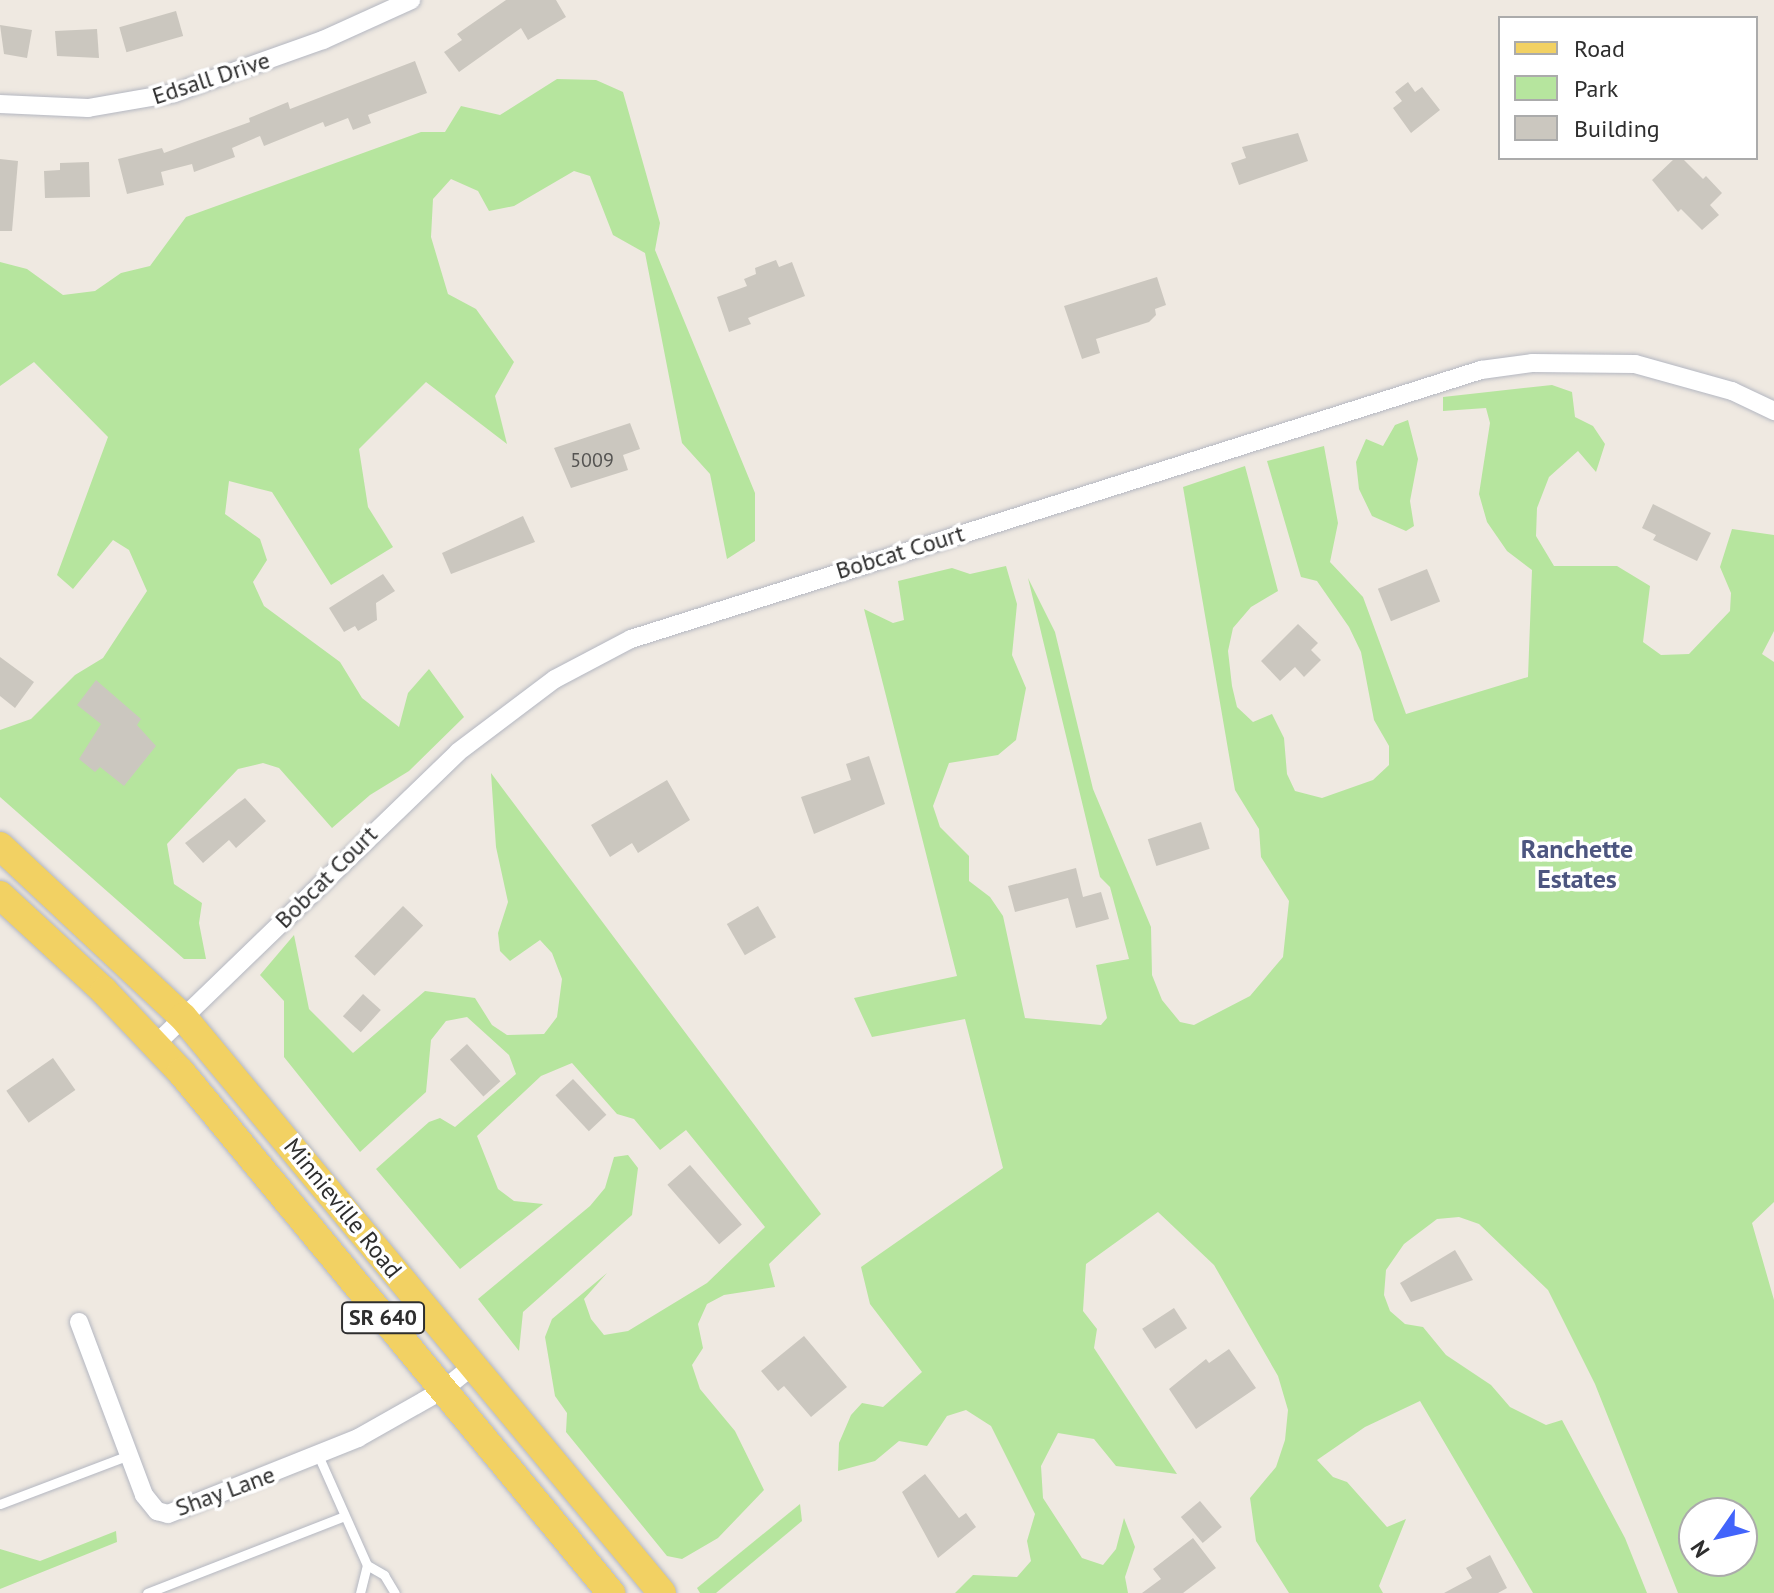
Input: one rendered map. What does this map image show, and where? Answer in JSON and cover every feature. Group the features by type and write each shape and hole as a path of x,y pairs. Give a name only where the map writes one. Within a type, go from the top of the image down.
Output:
{"main road":[{"name":"Minnieville Road","path":"0,846 183,1017 662,1593"},
{"name":"Minnieville Road","path":"0,895 155,1045 611,1593"}],"street":[{"name":"Edsall Drive","path":"0,104 88,108 174,93 323,40 411,0"},
{"name":"Bobcat Court","path":"155,1045 458,752 555,679 642,635 1481,370 1545,362 1635,364 1732,391 1774,411"},
{"name":"Shay Lane","path":"79,1322 150,1505 168,1514 318,1455 443,1390 473,1366"}],"lane":[{"path":"0,1504 129,1455"},
{"path":"318,1455 367,1565 384,1575 395,1593"},
{"path":"147,1593 345,1516"},
{"path":"360,1593 367,1565"}],"green space":[{"path":"557,79 596,80 623,92 660,223 655,250 755,493 755,541 727,559 710,474 682,443 645,253 613,235 590,176 574,171 514,206 489,211 478,191 451,179 433,199 431,237 448,294 476,309 514,362 495,396 507,444 426,382 359,449 368,507 393,547 331,585 272,492 229,481 225,514 260,539 267,560 253,582 264,606 340,662 362,698 399,727 408,693 429,669 464,717 409,771 370,795 332,828 279,768 263,763 238,769 167,844 174,884 202,903 199,923 206,959 184,959 0,797 0,730 31,719 75,675 103,658 147,591 129,550 113,540 73,589 57,575 108,437 34,362 0,386 0,262 27,269 63,295 95,291 121,273 150,266 186,217 421,132 445,132 461,106 500,115"},
{"path":"1552,385 1572,392 1575,417 1593,426 1605,444 1596,472 1578,451 1549,477 1537,508 1536,536 1554,566 1617,566 1650,586 1643,642 1661,655 1689,654 1730,611 1731,593 1720,567 1732,529 1774,535 1774,631 1762,654 1774,662 1774,1202 1752,1223 1774,1300 1774,1593 1678,1593 1595,1384 1548,1290 1479,1224 1459,1217 1437,1219 1404,1244 1386,1270 1384,1295 1390,1311 1405,1324 1423,1327 1446,1355 1491,1385 1510,1407 1546,1425 1562,1420 1625,1538 1647,1593 1533,1593 1420,1401 1365,1427 1317,1460 1333,1477 1347,1482 1387,1527 1406,1519 1379,1586 1383,1593 1289,1593 1256,1541 1250,1498 1276,1467 1285,1440 1288,1410 1278,1376 1214,1265 1158,1212 1086,1264 1083,1311 1097,1329 1094,1348 1177,1474 1116,1466 1094,1439 1058,1433 1041,1466 1043,1498 1082,1558 1103,1565 1116,1549 1124,1518 1135,1547 1125,1577 1128,1593 955,1593 973,1575 1017,1577 1031,1561 1027,1541 1035,1514 991,1426 966,1410 947,1416 927,1446 899,1441 875,1461 838,1471 839,1443 851,1415 862,1403 883,1407 922,1372 870,1304 861,1267 1003,1168 965,1019 872,1037 854,998 957,976 864,609 893,623 904,620 898,581 952,568 970,574 1006,566 1017,604 1012,655 1026,688 1016,740 998,755 949,763 933,806 940,827 969,856 969,881 990,897 1003,916 1025,1018 1101,1025 1107,1018 1096,965 1129,959 1110,887 1100,877 1028,578 1055,632 1093,789 1151,927 1152,975 1162,1000 1180,1022 1194,1025 1250,996 1283,957 1289,901 1261,857 1259,829 1235,790 1183,487 1245,466 1278,591 1251,607 1233,628 1228,651 1232,686 1237,707 1253,722 1272,714 1284,738 1287,774 1295,791 1322,798 1373,780 1389,765 1389,746 1374,720 1361,652 1349,627 1317,581 1301,577 1267,461 1324,446 1338,523 1330,562 1363,597 1406,714 1528,677 1532,570 1507,551 1487,522 1479,494 1490,423 1486,408 1443,411 1443,397"},
{"path":"1408,420 1418,459 1410,501 1414,526 1406,531 1372,516 1359,489 1356,462 1366,439 1383,446 1395,425"},
{"path":"491,773 821,1214 769,1264 775,1287 724,1295 707,1304 698,1324 703,1348 692,1365 700,1389 735,1431 764,1490 718,1538 682,1559 667,1556 566,1432 567,1413 555,1396 545,1337 552,1319 607,1273 584,1299 591,1319 604,1335 628,1331 707,1283 765,1227 686,1130 660,1150 634,1119 617,1114 572,1063 541,1076 477,1136 498,1189 514,1201 543,1204 460,1269 376,1169 429,1122 440,1118 455,1127 516,1074 509,1055 467,1017 446,1021 431,1040 426,1092 360,1152 284,1057 284,1001 260,975 294,935 309,1009 353,1053 425,991 475,998 492,1025 507,1035 544,1034 557,1017 562,979 552,953 540,940 510,961 500,951 498,933 508,902 496,847"},
{"path":"628,1155 638,1168 632,1215 523,1312 519,1351 478,1299 590,1206 605,1188 614,1157"},
{"path":"800,1504 802,1521 716,1593 700,1593 697,1588"},
{"path":"116,1531 117,1542 0,1589 0,1549 40,1561"}],"building":[{"path":"506,0 556,0 566,17 528,40 521,28 459,72 444,52 462,40 457,34"},
{"path":"176,11 183,36 126,52 119,27"},
{"path":"0,25 32,30 27,58 4,54"},
{"path":"97,29 99,58 57,56 55,31"},
{"path":"415,61 427,93 368,115 371,123 353,130 348,118 325,127 323,122 264,146 260,136 232,148 235,157 194,172 192,164 161,172 164,185 127,194 118,159 162,148 164,153 250,122 249,118 288,102 290,109"},
{"path":"1408,82 1415,92 1422,87 1440,110 1411,133 1393,108 1402,101 1395,92"},
{"path":"1298,133 1308,161 1239,185 1231,163 1246,158 1242,147"},
{"path":"0,159 18,161 12,231 0,231"},
{"path":"1673,160 1684,160 1722,193 1710,205 1719,215 1702,230 1681,209 1678,212 1652,180"},
{"path":"89,162 90,197 45,198 44,171 60,170 60,163"},
{"path":"776,260 779,267 792,262 805,296 748,318 751,324 729,332 717,297 747,286 744,279 756,274 755,268"},
{"path":"1157,277 1166,305 1155,309 1156,315 1149,322 1096,339 1100,353 1082,359 1064,306"},
{"path":"630,423 640,449 623,455 628,470 571,488 554,448"},
{"path":"1653,504 1711,533 1697,561 1653,540 1656,535 1642,528"},
{"path":"523,516 535,542 451,574 442,553"},
{"path":"1427,569 1440,601 1391,621 1378,589"},
{"path":"383,574 395,591 376,603 377,620 358,631 355,626 344,632 329,608"},
{"path":"1298,624 1318,643 1311,650 1321,660 1304,677 1295,667 1280,681 1261,661"},
{"path":"0,657 34,682 15,708 0,696"},
{"path":"96,680 141,719 137,725 156,746 124,786 100,767 95,772 79,759 101,724 77,705"},
{"path":"869,756 885,804 814,834 801,797 851,780 846,764"},
{"path":"667,780 690,820 638,853 632,843 610,857 591,825"},
{"path":"245,798 266,821 236,848 229,840 203,863 185,843"},
{"path":"1201,822 1210,849 1156,866 1148,839"},
{"path":"1076,868 1083,897 1101,892 1109,919 1076,928 1068,898 1015,912 1008,886"},
{"path":"403,906 423,925 375,976 354,956"},
{"path":"758,906 776,937 745,955 727,924"},
{"path":"363,994 381,1010 361,1032 343,1016"},
{"path":"467,1044 500,1081 483,1097 450,1059"},
{"path":"53,1058 75,1090 29,1123 6,1091"},
{"path":"573,1079 606,1115 589,1131 555,1095"},
{"path":"690,1165 742,1225 719,1244 667,1185"},
{"path":"1455,1250 1473,1280 1411,1302 1400,1283"},
{"path":"1174,1308 1187,1328 1155,1349 1142,1329"},
{"path":"804,1336 847,1387 811,1417 784,1386 778,1391 761,1371"},
{"path":"1229,1349 1256,1388 1196,1429 1169,1389 1206,1359 1209,1363"},
{"path":"925,1474 959,1518 966,1513 976,1527 938,1558 902,1492"},
{"path":"1200,1501 1222,1527 1203,1543 1181,1517"},
{"path":"1193,1538 1216,1568 1183,1593 1142,1593 1161,1579 1153,1569"},
{"path":"1490,1555 1507,1588 1498,1593 1444,1593 1472,1578 1466,1568"}],"district":[{"name":"Ranchette Estates","path":"1577,864"}]}
